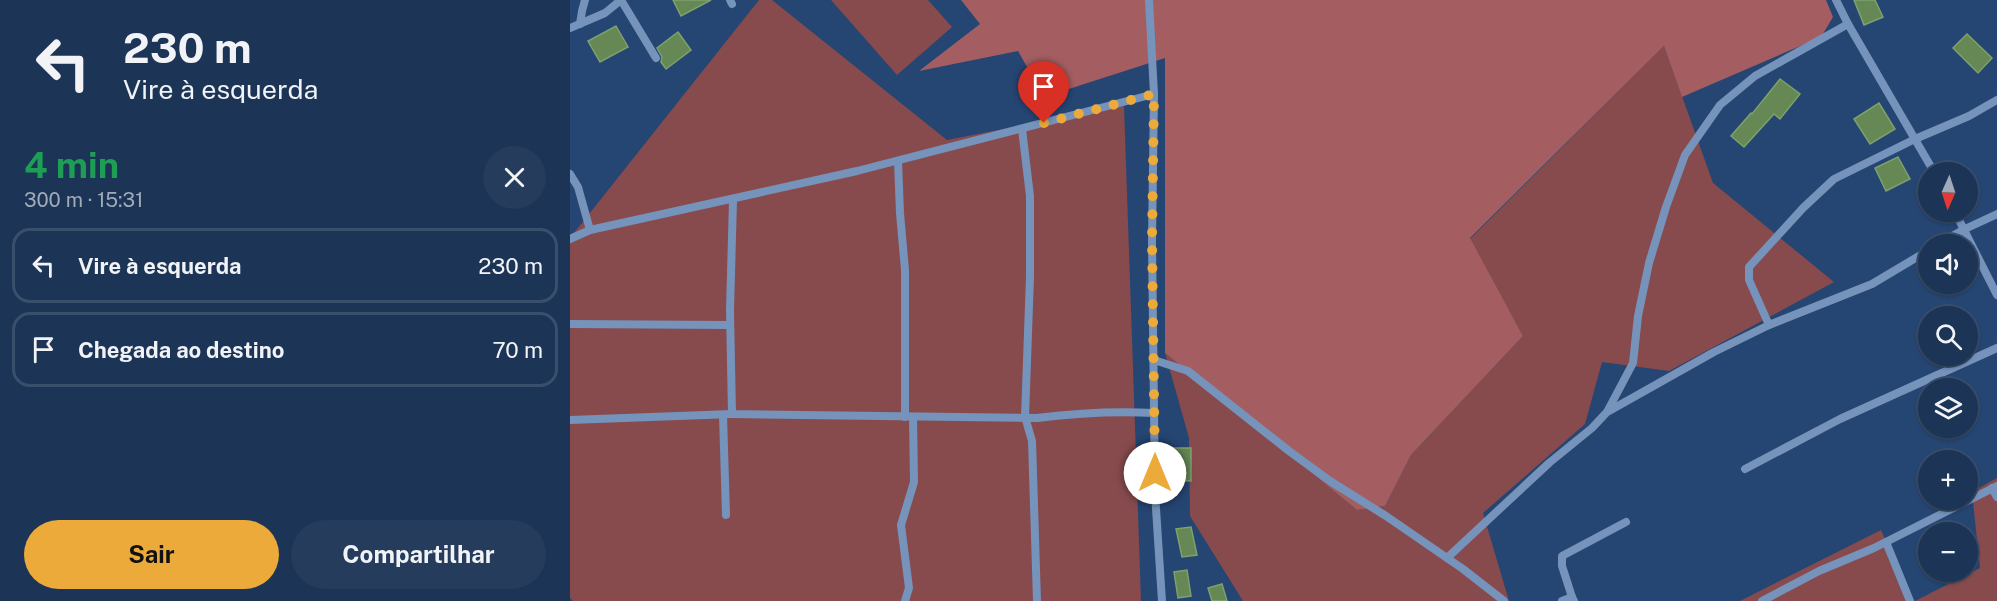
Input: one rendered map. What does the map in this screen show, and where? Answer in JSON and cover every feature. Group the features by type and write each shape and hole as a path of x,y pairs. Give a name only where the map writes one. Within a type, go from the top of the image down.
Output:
{"street":[{"path":"580,24 585,0"},
{"path":"570,28 605,13 621,0 656,58"},
{"path":"1149,0 1154,94 1152,241 1155,494 1162,601"},
{"path":"1836,0 1928,162"},
{"path":"1447,558 1607,412 1633,363 1638,316 1649,263 1685,155 1720,105 1755,76 1848,24"},
{"path":"570,239 590,230 734,200 898,161 1154,94"},
{"path":"1769,325 1749,280 1749,267 1803,208 1834,179 1969,116 1997,100"},
{"path":"1022,129 1030,196 1030,277 1025,417 1032,441 1037,601"},
{"path":"898,161 900,213 906,270 909,417 914,482 901,525 909,588 905,601"},
{"path":"570,174 578,187 590,230"},
{"path":"726,515 734,200"},
{"path":"1956,234 1997,214"},
{"path":"1961,222 1997,295"},
{"path":"1607,412 1714,352 1769,325 1872,284 1918,257"},
{"path":"570,324 730,325"},
{"path":"1745,469 1840,419 1997,348"},
{"path":"1154,360 1188,371 1330,481 1447,558 1504,601"},
{"path":"570,420 728,414 1037,418 1082,412 1154,413"},
{"path":"1762,601 1819,571 1886,542 1995,487 1997,497"},
{"path":"1562,601 1573,599 1562,566 1562,556 1626,522"},
{"path":"1886,542 1910,601"}],"shaded area":[{"path":"759,0 772,0 947,140 1124,106 1141,601 573,601 570,598 570,238"},
{"path":"831,0 928,0 952,27 897,75"},
{"path":"961,0 1826,0 1833,17 1821,37 1682,97 1664,46 1470,238 1523,336 1411,455 1385,506 1357,510 1165,353 1165,58 1044,97 1018,51 919,71 980,24"},
{"path":"1664,46 1713,183 1834,282 1669,371 1602,362 1585,424 1483,513 1509,601 1243,601 1190,516 1189,438 1165,353 1357,510 1385,506 1411,455 1523,336 1470,239"},
{"path":"1997,478 1997,601 1915,601 1952,582 1978,582 1978,569 1980,568 1978,522 1975,522 1974,510 1978,510 1978,489"},
{"path":"1881,530 1913,601 1740,601"}],"building":[{"path":"673,0 711,0 681,16"},
{"path":"1854,0 1875,0 1883,17 1864,25"},
{"path":"616,26 628,47 600,62 588,41"},
{"path":"678,32 691,50 666,69 661,62 662,57 657,48"},
{"path":"1967,34 1992,58 1978,73 1953,48"},
{"path":"1780,79 1800,94 1780,119 1774,114 1744,147 1731,136"},
{"path":"1879,103 1895,129 1870,144 1854,119"},
{"path":"1898,157 1910,179 1886,191 1875,168"},
{"path":"1170,448 1191,448 1191,481 1169,480"},
{"path":"1191,527 1197,555 1182,557 1176,529"},
{"path":"1187,570 1191,596 1178,598 1174,572"},
{"path":"1222,584 1227,601 1212,601 1208,588"}],"route":[{"path":"1044,123 1154,94 1152,241 1155,473"}]}
